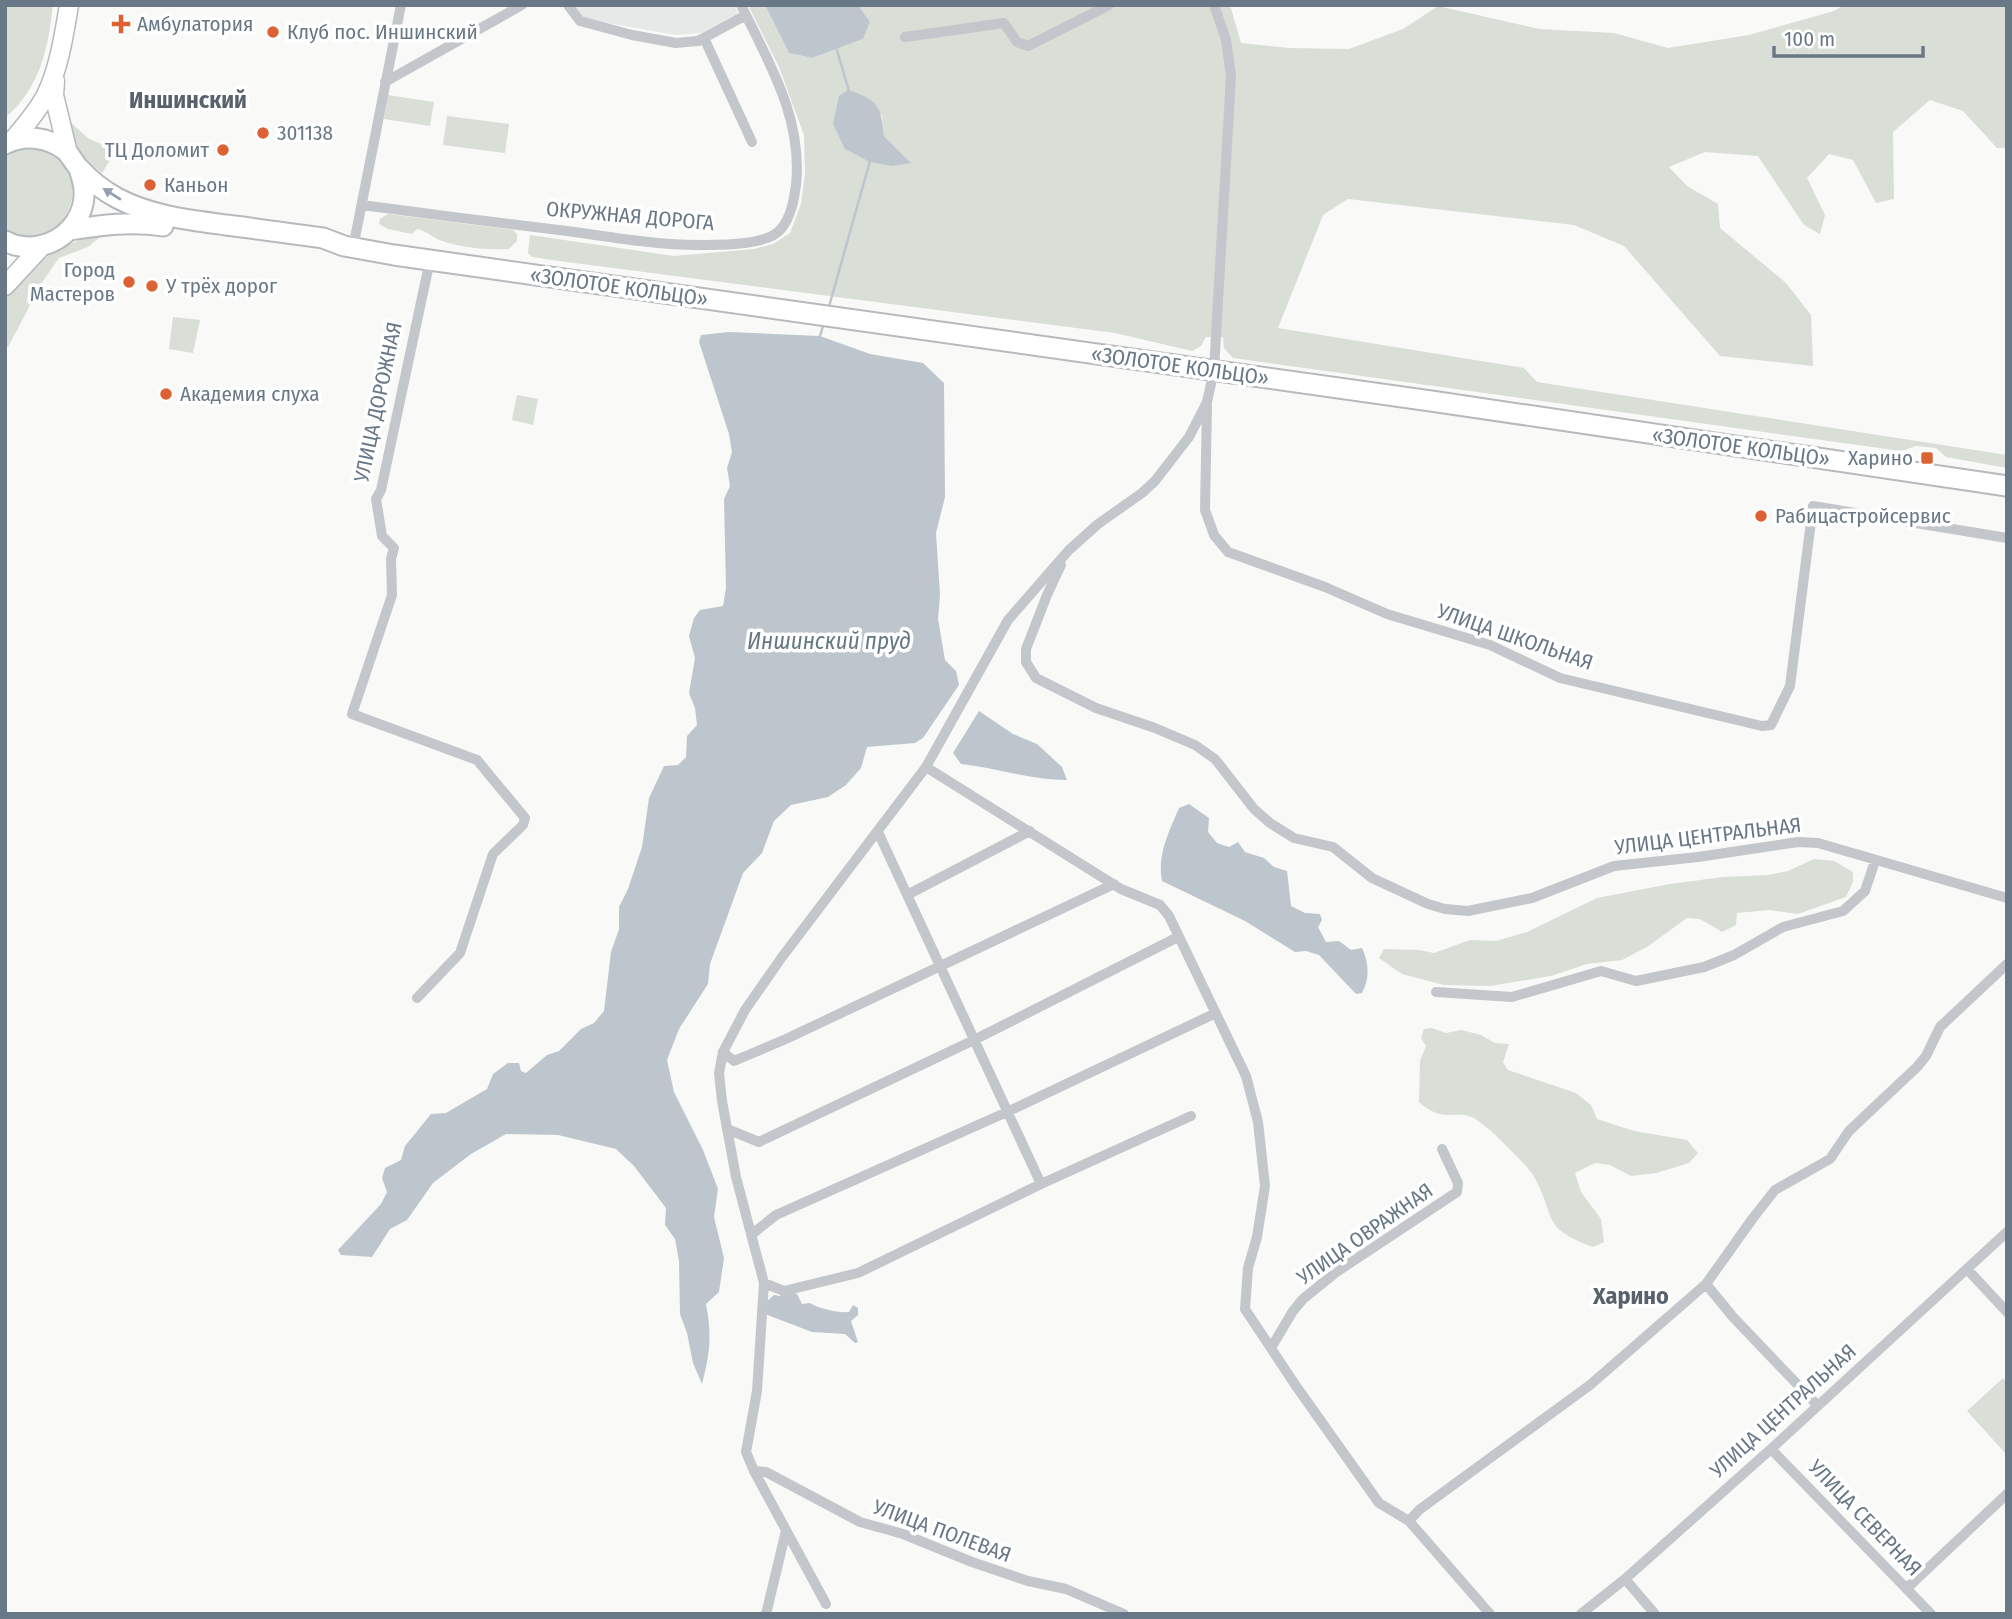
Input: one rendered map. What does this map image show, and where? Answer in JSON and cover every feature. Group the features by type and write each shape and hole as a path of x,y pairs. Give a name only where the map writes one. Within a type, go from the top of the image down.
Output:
{"highway":[{"name":"«ЗОЛОТОЕ КОЛЬЦО»","path":"9,142 43,139 56,144 77,169 116,197 145,210 184,219 323,238 349,247 430,260 1214,370 2007,486"},
{"path":"69,230 82,209 77,169"},
{"name":"«ЗОЛОТОЕ КОЛЬЦО»","path":"42,246 57,240 69,230 109,223 138,222 322,249 349,247"},
{"path":"5,241 24,247 42,246"}],"main road":[{"path":"9,142 34,114 46,95 56,66 69,5"},
{"path":"56,66 54,95 77,169"},
{"path":"5,286 42,246"}],"street":[{"path":"349,247 362,205 401,5"},
{"path":"385,82 522,5"},
{"path":"568,5 580,21 676,43 688,43 704,38 744,10"},
{"path":"905,37 1003,23 1017,42 1028,46 1109,5"},
{"path":"826,1604 746,1452 757,1391 764,1283 736,1177 727,1129 719,1073 723,1052 745,1010 782,957 926,767 1008,620 1069,550 1098,524 1155,481 1189,437 1207,402 1214,370 1231,76 1226,40 1213,5"},
{"name":"ОКРУЖНАЯ ДОРОГА","path":"362,205 673,244 739,243 768,238 781,229 792,207 797,173 797,147 787,104 744,10"},
{"path":"704,38 752,142"},
{"name":"УЛИЦА ДОРОЖНАЯ","path":"417,998 460,953 493,854 523,825 525,818 477,760 352,714 393,595 391,559 394,548 382,537 376,499 381,490 430,260"},
{"name":"УЛИЦА ШКОЛЬНАЯ","path":"1207,402 1205,510 1214,535 1227,552 1325,587 1387,614 1490,645 1560,678 1762,726 1771,725 1790,688 1813,506 2007,538"},
{"name":"УЛИЦА ЦЕНТРАЛЬНАЯ","path":"1069,550 1046,595 1028,642 1026,662 1036,678 1096,708 1155,728 1203,750 1222,767 1246,800 1270,823 1294,838 1333,847 1372,877 1428,904 1468,911 1532,898 1614,866 1798,842 1818,844 2007,898"},
{"path":"926,767 1114,884 1160,905 1169,916 1247,1076 1258,1122 1265,1186 1257,1237 1248,1268 1244,1305 1379,1503 1409,1521 1490,1614"},
{"path":"907,895 1030,831"},
{"path":"878,832 1041,1184"},
{"path":"1436,992 1512,997 1601,971 1636,981 1703,967 1734,955 1783,927 1843,911 1865,891 1875,861"},
{"path":"723,1052 734,1061 1114,884"},
{"path":"727,1129 759,1142 974,1040 1178,937"},
{"path":"1409,1521 1419,1510 1590,1385 1706,1284 1776,1190 1830,1159 1849,1131 1917,1068 1940,1027 2007,964"},
{"path":"751,1235 776,1215 1007,1112 1216,1013"},
{"path":"764,1283 784,1292 858,1273 1191,1115"},
{"name":"УЛИЦА ОВРАЖНАЯ","path":"1271,1348 1303,1299 1335,1273 1457,1192 1458,1183 1442,1149"},
{"name":"УЛИЦА ЦЕНТРАЛЬНАЯ","path":"1581,1614 1625,1579 1771,1449 2007,1232"},
{"path":"1967,1269 2007,1312"},
{"path":"1706,1284 1733,1317 1818,1406"},
{"name":"УЛИЦА СЕВЕРНАЯ","path":"1771,1449 1931,1614"},
{"name":"УЛИЦА ПОЛЕВАЯ","path":"754,1471 766,1472 860,1522 903,1534 972,1563 1028,1581 1066,1589 1124,1614"},
{"path":"1908,1590 2007,1494"},
{"path":"766,1614 786,1531"},
{"path":"1625,1579 1656,1614"}],"shaded area":[{"path":"5,5 53,5 40,67 27,94 5,118"},
{"path":"575,5 734,5 738,13 700,33 676,35 584,19"},
{"path":"748,5 765,5 789,53 812,58 863,39 870,22 858,5 1230,5 1241,43 1288,48 1349,49 1403,29 1438,6 1539,29 1614,33 1668,48 1749,35 1834,11 1844,5 2007,5 2007,148 1997,148 1963,111 1930,100 1893,132 1894,199 1876,203 1853,160 1829,154 1807,178 1825,215 1820,234 1804,225 1758,156 1705,152 1669,167 1687,186 1718,204 1720,228 1786,283 1811,315 1813,366 1720,356 1624,246 1574,225 1348,199 1323,215 1278,328 1524,368 1537,382 2007,455 2007,468 1946,457 1936,448 1916,446 1901,451 1233,358 1224,348 1223,337 1206,337 1201,346 1192,351 1115,333 559,261 532,257 528,253 530,235 674,256 754,249 773,244 790,233 801,204 805,173 804,135 779,67","holes":["882,115 884,136 910,162 833,124"]},
{"path":"388,95 434,102 430,126 384,119"},
{"path":"447,116 509,124 505,153 443,145"},
{"path":"69,121 88,138 116,151 102,173 80,151 72,137"},
{"path":"25,148 51,154 66,168 72,186 70,204 62,221 47,233 28,237 5,230 5,155"},
{"path":"388,214 513,230 517,234 517,241 509,249 458,245 439,240 417,229 412,234 388,229 379,224 380,219"},
{"path":"89,237 100,237 88,247 59,258 43,281 8,347 5,346 5,302 17,281 53,253"},
{"path":"173,317 200,320 193,353 169,349"},
{"path":"517,395 538,399 533,425 512,420"},
{"path":"1814,859 1834,861 1853,872 1853,882 1846,897 1798,914 1769,910 1737,913 1736,925 1722,932 1700,919 1687,918 1647,947 1622,960 1587,964 1551,976 1490,986 1444,985 1402,974 1379,958 1384,949 1434,953 1470,940 1496,941 1527,932 1597,898 1670,884 1723,877 1768,875 1788,871"},
{"path":"1432,1028 1446,1033 1461,1030 1481,1035 1495,1043 1509,1044 1503,1062 1508,1070 1576,1093 1591,1105 1597,1119 1634,1131 1687,1140 1698,1153 1689,1163 1656,1173 1631,1176 1610,1165 1595,1163 1575,1173 1581,1192 1601,1219 1604,1242 1593,1247 1576,1240 1558,1228 1532,1173 1491,1131 1467,1115 1443,1115 1419,1102 1420,1061 1426,1046 1421,1038 1424,1029"},
{"path":"2003,1378 2007,1383 2007,1455 1967,1411"}],"water":[{"path":"765,5 858,5 870,22 863,39 812,58 789,53"},
{"path":"848,90 866,97 876,105 884,136 911,163 893,166 870,162 845,149 833,124 839,96"},
{"name":"Иншинский пруд","path":"729,332 820,336 870,354 923,363 944,383 945,497 936,533 940,595 938,619 945,660 956,671 959,685 923,738 915,743 867,747 861,768 846,785 828,797 791,805 774,821 762,853 743,873 710,964 708,984 679,1029 667,1060 674,1092 703,1150 718,1189 714,1217 724,1258 719,1292 706,1304 709,1344 702,1384 693,1363 680,1314 679,1261 675,1239 665,1225 666,1208 634,1166 616,1149 558,1135 506,1134 471,1154 433,1183 407,1220 390,1229 372,1257 341,1255 338,1250 381,1204 387,1192 382,1178 385,1168 401,1160 405,1146 431,1114 446,1113 487,1089 493,1074 508,1063 519,1063 521,1071 526,1073 547,1055 559,1051 581,1029 594,1023 604,1011 611,952 619,929 619,907 642,847 649,798 664,766 678,765 686,757 687,736 697,725 695,708 689,693 695,658 689,636 694,618 700,610 723,606 726,588 724,499 730,486 727,468 732,452 729,434 699,342 701,335"},
{"path":"979,711 1013,734 1037,744 1062,767 1067,780 961,764 953,753"},
{"path":"1189,804 1209,818 1208,832 1217,843 1229,847 1238,842 1245,852 1264,858 1274,867 1287,871 1291,906 1305,913 1320,914 1322,920 1318,927 1326,942 1339,941 1351,950 1362,948 1368,971 1362,993 1356,994 1319,955 1306,951 1295,952 1245,921 1162,881 1161,862 1168,835 1179,808"},
{"path":"790,1292 797,1294 802,1304 810,1303 840,1312 849,1312 853,1305 858,1308 858,1315 851,1321 858,1342 855,1343 845,1334 812,1332 765,1314 766,1302 774,1295"}],"waterway":[{"path":"836,47 849,91"},
{"path":"828,310 870,161"},
{"path":"820,336 824,323"}],"place":[{"name":"Амбулатория","path":"121,24"},
{"name":"Клуб пос. Иншинский","path":"273,32"},
{"name":"301138","path":"263,133"},
{"name":"ТЦ Доломит","path":"223,150"},
{"name":"Каньон","path":"150,185"},
{"name":"Город Мастеров","path":"129,282"},
{"name":"У трёх дорог","path":"152,286"},
{"name":"Академия слуха","path":"166,394"},
{"name":"Харино","path":"1927,458"},
{"name":"Рабицастройсервис","path":"1761,516"}],"district":[{"name":"Иншинский","path":"188,100"},
{"name":"Харино","path":"1631,1296"}]}
